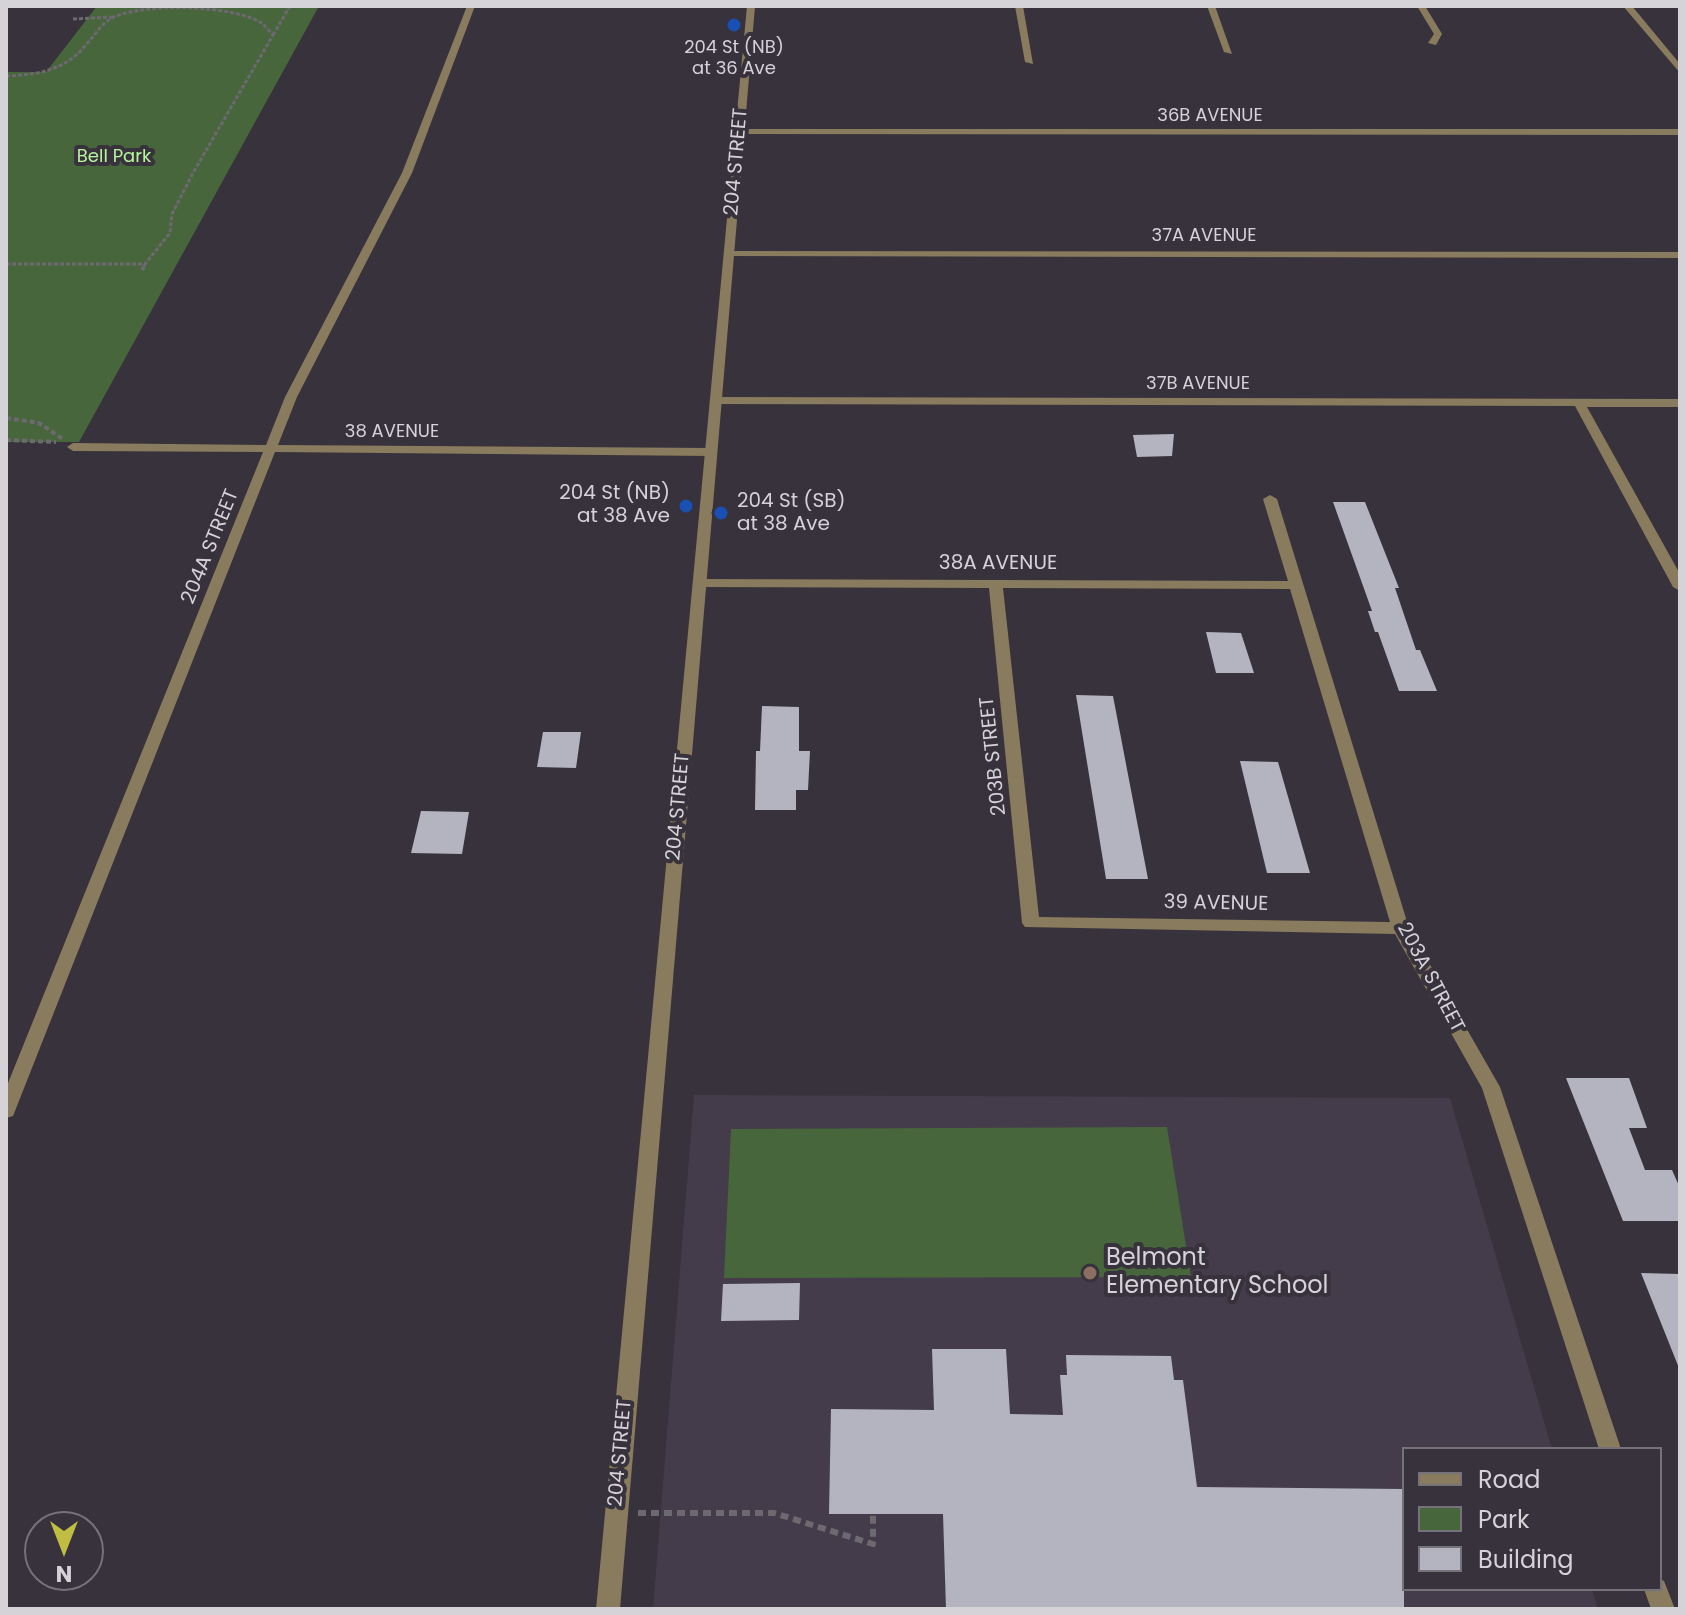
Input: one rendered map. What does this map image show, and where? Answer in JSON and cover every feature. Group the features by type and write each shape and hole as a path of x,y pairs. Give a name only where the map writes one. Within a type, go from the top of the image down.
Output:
{"street":[{"name":"204A STREET","path":"6,1111 291,397 407,173 471,6"},
{"name":"204 STREET","path":"608,1609 751,6"},
{"path":"1019,6 1030,62"},
{"path":"1211,6 1229,52"},
{"path":"1421,6 1438,34 1433,43"},
{"path":"1627,6 1680,70"},
{"name":"36B AVENUE","path":"740,132 1680,132"},
{"name":"37A AVENUE","path":"729,254 1680,255"},
{"name":"37B AVENUE","path":"716,401 1680,403"},
{"path":"1579,403 1680,587"},
{"name":"38 AVENUE","path":"73,447 711,452"},
{"name":"203A STREET","path":"1270,499 1400,928 1491,1087 1609,1447"},
{"name":"38A AVENUE","path":"700,583 1297,585"},
{"name":"203B STREET","path":"996,584 1031,923"},
{"name":"39 AVENUE","path":"1031,923 1400,928"}],"path":[{"path":"142,270 167,239 174,221 172,214 193,173 290,6"},
{"path":"73,19 167,10 234,14 259,22 273,35"},
{"path":"6,76 48,72 67,63 115,17"},
{"path":"6,264 145,264"},
{"path":"6,418 39,423 73,447"},
{"path":"6,440 53,441 73,447"},
{"path":"616,1513 774,1513 873,1544 873,1514"}],"shaded area":[{"name":"Belmont Elementary School","path":"694,1095 1450,1098 1551,1447 1402,1447 1402,1591 1593,1591 1598,1609 653,1609"}],"green space":[{"name":"Bell Park","path":"97,6 319,6 79,442 6,442 6,72 46,72"},
{"path":"1167,1127 1191,1277 724,1278 731,1129"}],"building":[{"path":"1174,434 1172,456 1137,457 1133,435"},
{"path":"1333,502 1365,502 1399,588 1395,588 1416,650 1420,650 1437,691 1399,691 1378,632 1375,632 1368,611 1372,611"},
{"path":"1206,632 1241,633 1254,673 1216,673"},
{"path":"1076,695 1113,696 1148,879 1106,879"},
{"path":"762,706 799,707 799,751 810,751 808,790 796,790 796,810 755,810 756,751 760,751"},
{"path":"543,732 581,732 576,768 537,767"},
{"path":"1240,761 1278,762 1310,873 1267,873"},
{"path":"421,811 469,812 462,854 411,853"},
{"path":"1566,1078 1629,1078 1647,1128 1629,1128 1645,1170 1672,1170 1680,1188 1680,1221 1623,1221"},
{"path":"1641,1273 1680,1274 1680,1368 1679,1368"},
{"path":"800,1283 799,1320 721,1321 723,1284"},
{"path":"932,1349 1006,1349 1010,1414 1063,1415 1060,1375 1067,1375 1066,1355 1171,1356 1174,1380 1183,1380 1197,1487 1402,1489 1404,1609 946,1609 943,1514 829,1514 831,1409 934,1410"}],"place":[{"name":"204 St (NB) at 36 Ave","path":"734,25"},
{"name":"204 St (NB) at 38 Ave","path":"686,506"},
{"name":"204 St (SB) at 38 Ave","path":"721,513"},
{"name":"Belmont Elementary School","path":"1090,1273"}]}
